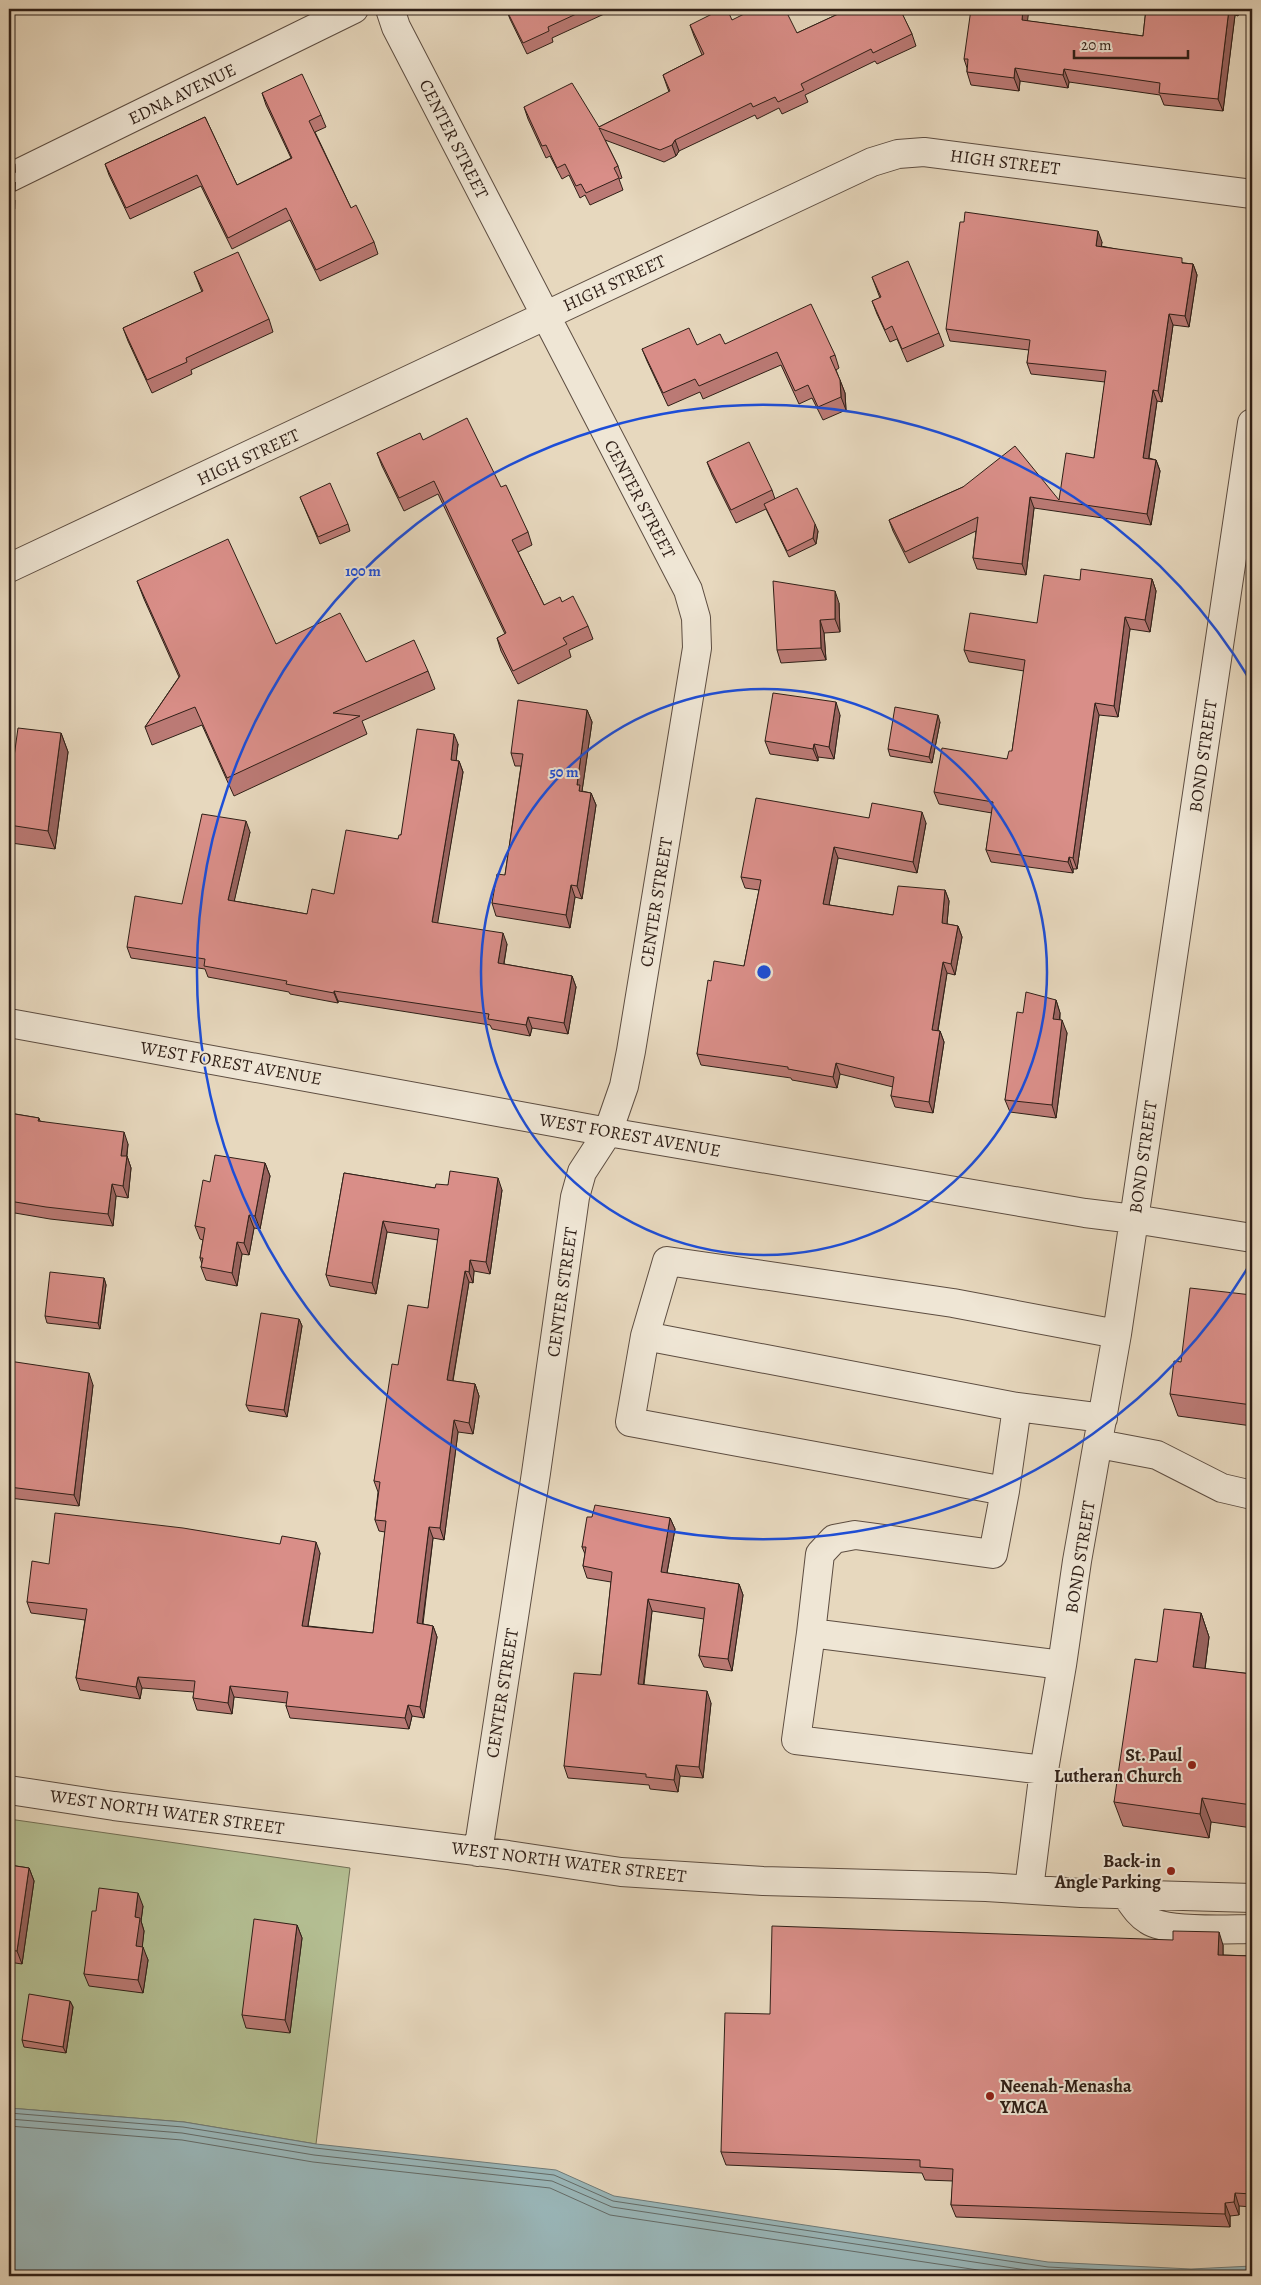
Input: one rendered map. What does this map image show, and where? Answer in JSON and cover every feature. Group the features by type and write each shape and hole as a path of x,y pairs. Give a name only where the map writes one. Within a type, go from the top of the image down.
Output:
{"street":[{"name":"EDNA AVENUE","path":"9,178 354,9"},
{"name":"CENTER STREET","path":"390,9 396,27 688,590 696,618 697,648 624,1086 608,1132 582,1172 575,1197 536,1473 478,1852"},
{"name":"HIGH STREET","path":"9,568 272,446 544,315 872,162 898,154 924,152 1252,194"},
{"name":"BOND STREET","path":"1029,1889 1044,1770 1077,1561 1117,1334 1252,424"},
{"name":"WEST FOREST AVENUE","path":"9,1023 608,1132 1085,1213 1134,1218 1252,1238"},
{"path":"1005,1491 630,1422 645,1336 667,1261 953,1303 1117,1334"},
{"path":"645,1336 1017,1407 1101,1431 1157,1455 1222,1488 1252,1495"},
{"path":"1017,1407 1005,1491 993,1554 855,1535 834,1539 820,1554 796,1740 1044,1770"},
{"path":"811,1633 1062,1665"},
{"name":"WEST NORTH WATER STREET","path":"9,1790 114,1806 621,1872 717,1879 1252,1898"},
{"path":"1125,1894 1139,1912 1150,1922 1168,1928 1252,1929"}],"green space":[{"path":"9,1819 350,1868 316,2144 184,2122 9,2108"}],"water":[{"path":"9,2108 184,2122 316,2144 556,2170 614,2196 1048,2262 1191,2269 1252,2266 1252,2276 9,2276"}],"building":[{"path":"506,9 587,9 548,27 549,31 523,43"},
{"path":"722,9 727,9 732,20 754,9 785,9 797,33 849,9 900,9 912,34 873,53 871,49 801,84 804,90 778,102 775,97 753,107 751,103 675,140 672,145 660,150 599,128 618,166 614,168 619,178 586,193 581,184 576,186 565,164 557,168 546,145 542,146 524,107 572,83 599,127 670,91 663,75 704,54 690,25"},
{"path":"971,9 1023,9 1022,20 1143,36 1146,9 1229,9 1218,99 1159,93 1160,83 1064,69 1063,75 1015,68 1014,78 967,72 968,59 964,59"},
{"path":"302,74 321,115 309,121 351,208 356,205 374,242 316,270 286,208 228,238 197,175 126,208 105,164 205,117 237,185 292,158 262,93"},
{"path":"965,212 1098,231 1096,246 1182,258 1182,263 1193,264 1185,316 1169,314 1158,391 1153,390 1143,458 1156,460 1147,514 1030,497 1022,564 973,558 978,517 905,552 889,520 963,487 1015,446 1059,500 1066,453 1094,458 1106,371 1027,363 1030,340 946,329 960,222 964,222"},
{"path":"238,252 269,319 186,358 187,362 147,380 123,328 203,291 194,272"},
{"path":"908,261 939,333 902,349 892,326 885,330 872,301 881,297 872,277"},
{"path":"811,304 835,355 830,357 840,380 841,397 818,407 808,385 795,391 777,352 699,386 695,379 663,393 642,349 689,328 697,345 720,334 725,344"},
{"path":"467,418 501,487 506,485 528,532 512,540 544,605 560,597 562,602 573,596 588,626 563,638 567,644 513,671 497,638 506,633 434,481 399,498 377,453 420,433 423,440"},
{"path":"749,442 772,490 731,510 707,462"},
{"path":"330,483 348,524 318,537 300,497"},
{"path":"797,488 815,524 813,538 787,551 764,504"},
{"path":"228,539 276,644 340,613 366,662 414,640 428,671 333,713 360,716 227,778 195,707 145,727 180,676 137,581"},
{"path":"1081,569 1152,579 1145,620 1125,617 1114,706 1095,703 1073,858 1069,857 1068,862 986,850 993,802 934,792 942,748 1007,759 1009,751 1012,751 1025,660 964,650 970,613 1037,623 1044,575 1080,580"},
{"path":"773,581 835,591 835,619 820,620 821,648 777,650"},
{"path":"773,693 836,702 829,747 814,744 813,749 765,741"},
{"path":"518,700 587,710 577,785 580,785 579,791 591,793 577,886 571,885 566,915 492,903 497,874 505,875 523,754 511,753"},
{"path":"895,707 938,715 929,757 888,749"},
{"path":"18,728 61,733 48,831 9,825 9,793"},
{"path":"417,729 454,734 451,760 459,761 432,922 503,933 498,963 572,976 564,1023 528,1017 526,1025 488,1019 489,1014 334,991 334,993 286,984 287,981 204,966 205,959 127,947 135,896 182,904 202,814 246,821 228,900 307,914 312,889 334,894 346,830 398,839 399,835 401,835"},
{"path":"756,798 869,818 872,803 922,812 913,862 834,847 823,904 893,915 898,886 945,890 942,923 958,926 951,964 943,962 932,1030 940,1031 929,1102 891,1096 894,1077 836,1063 833,1077 788,1069 788,1067 697,1054 708,980 711,981 714,961 744,966 761,880 741,877"},
{"path":"1026,992 1056,1000 1053,1019 1062,1020 1052,1105 1005,1100 1017,1012 1023,1013"},
{"path":"9,1113 39,1118 38,1121 124,1132 121,1156 127,1156 123,1186 112,1184 108,1214 9,1201"},
{"path":"215,1155 265,1163 255,1216 249,1215 244,1243 237,1242 232,1273 201,1267 203,1258 200,1258 205,1228 195,1226 203,1180 210,1182"},
{"path":"450,1171 498,1178 486,1262 470,1260 469,1272 465,1271 447,1380 475,1384 469,1423 454,1420 440,1528 429,1527 417,1623 433,1626 420,1707 408,1705 405,1718 286,1706 288,1692 230,1686 228,1703 193,1698 195,1681 138,1677 136,1687 76,1678 87,1609 27,1602 32,1561 49,1564 55,1513 183,1528 280,1544 282,1536 316,1542 302,1626 373,1633 386,1521 375,1520 380,1482 374,1481 392,1364 398,1365 408,1305 428,1308 439,1229 383,1221 372,1283 326,1275 344,1173 435,1188 436,1184 448,1185"},
{"path":"50,1272 104,1278 98,1323 45,1316"},
{"path":"1190,1288 1252,1295 1252,1405 1170,1394 1174,1361 1181,1362"},
{"path":"261,1313 299,1319 284,1410 246,1405"},
{"path":"9,1361 89,1373 74,1495 9,1487"},
{"path":"595,1505 670,1518 661,1572 739,1584 728,1659 699,1656 705,1608 648,1599 638,1684 707,1691 699,1767 676,1765 674,1780 646,1777 646,1774 564,1766 574,1673 601,1675 612,1572 583,1566 586,1547 582,1547 587,1517 592,1517"},
{"name":"St. Paul Lutheran Church","path":"1164,1609 1201,1613 1193,1667 1252,1674 1252,1805 1202,1798 1200,1814 1114,1802 1135,1659 1157,1662"},
{"path":"9,1865 29,1868 17,1951 9,1950"},
{"path":"99,1888 138,1893 135,1917 140,1918 136,1946 143,1947 138,1980 84,1974 92,1911 96,1911"},
{"path":"254,1919 297,1925 285,2020 242,2015"},
{"name":"Neenah-Menasha YMCA","path":"772,1926 1173,1940 1173,1931 1219,1932 1218,1955 1252,1956 1252,2194 1235,2193 1234,2202 1225,2203 1225,2214 951,2205 953,2169 920,2167 920,2160 721,2152 725,2013 770,2014"},
{"path":"29,1994 70,2001 63,2047 22,2040"}],"railway":[{"path":"9,56 14,176 9,384"}],"place":[{"name":"St. Paul Lutheran Church","path":"1192,1765"},
{"name":"Back-in Angle Parking","path":"1171,1871"},
{"name":"Neenah-Menasha YMCA","path":"990,2096"}]}
